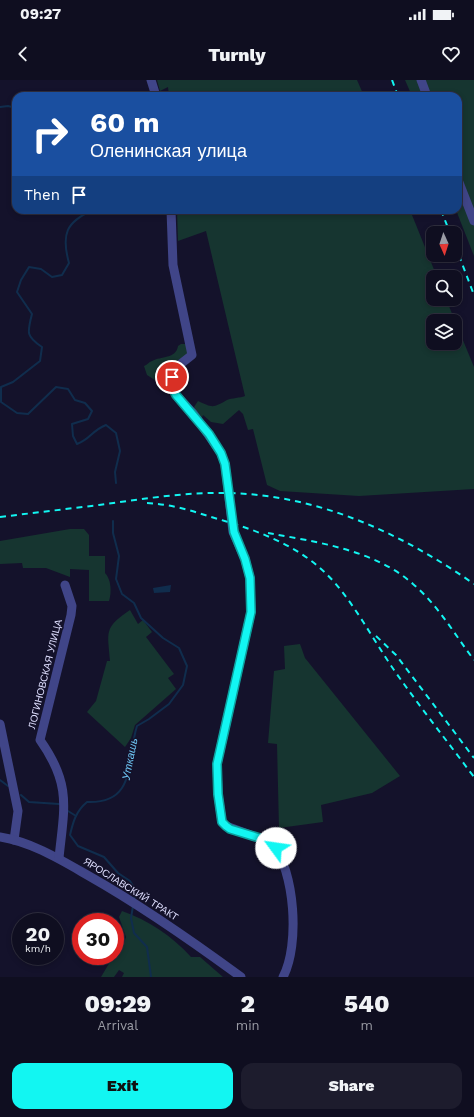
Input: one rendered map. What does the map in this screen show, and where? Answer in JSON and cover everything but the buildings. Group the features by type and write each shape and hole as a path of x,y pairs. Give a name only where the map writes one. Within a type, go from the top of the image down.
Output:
{"street":[{"path":"151,80 155,92"},
{"path":"422,80 426,92"},
{"path":"462,190 474,221"},
{"path":"171,214 173,265 192,355 178,366 172,377 172,387 176,395 193,413 221,453 225,464 234,532 245,559 252,596 251,612 217,764 218,794 222,822 226,826 272,843 280,857 289,886 293,921 290,959 283,977"},
{"name":"ЛОГИНОВСКАЯ УЛИЦА","path":"59,858 64,798 63,784 52,756 40,740 71,615 72,606 65,585"},
{"path":"0,724 18,811 14,840"},
{"name":"ЯРОСЛАВСКИЙ ТРАКТ","path":"0,837 35,847 59,858 152,914 241,977"}],"green space":[{"path":"157,80 357,80 362,92 169,92 168,87 160,91"},
{"path":"405,80 474,80 474,256 458,214 462,214 462,92 410,92"},
{"path":"177,214 412,214 426,250 426,262 431,262 434,270 426,270 426,306 449,306 452,314 426,314 426,350 462,350 462,338 474,367 474,489 359,496 280,491 267,485 253,429 248,430 243,414 239,410 223,424 211,422 203,415 201,420 198,417 194,407 198,401 210,406 216,406 229,399 245,396 206,231 178,241"},
{"path":"181,344 186,344 189,353 168,380 158,382 147,375 144,366 151,361 171,355"},
{"path":"70,529 84,529 89,535 89,556 105,556 105,573 109,579 110,586 109,601 89,601 89,570 70,569 70,577 46,568 23,568 22,563 0,564 0,541"},
{"path":"130,610 138,624 143,620 152,632 146,637 174,674 168,678 176,689 135,725 131,738 125,747 87,712 96,701 107,661 110,661 108,637 111,626 115,621"},
{"path":"300,644 305,658 400,776 372,793 321,805 323,822 279,828 277,744 268,743 274,671 285,669 284,646"},
{"path":"122,911 150,924 176,942 191,957 200,957 223,977 122,977 124,973 119,970 114,977 101,977 108,965 124,965 124,943 126,937 124,931 124,913 121,913"}],"water":[{"path":"171,585 170,592 154,593 153,588"}],"waterway":[{"name":"Уткашь","path":"0,107 12,107"},
{"name":"Уткашь","path":"86,214 71,224 68,230 66,244 69,263 62,275 52,277 41,269 29,267 21,280 17,292 32,314 29,334 30,337 42,347 40,361 13,382 1,387 1,402 17,413 28,414 56,387 68,389 75,400 85,403 92,411 88,419 72,424 73,436 77,444 106,425 116,433 120,451 115,472 116,483"},
{"name":"Уткашь","path":"113,521 113,533 119,556 116,579 122,594 134,603 141,618 163,638 179,648 187,666 183,685 169,704 137,726 130,766 127,778 122,788 114,796 103,801 87,802 83,805 72,826 70,835 78,846 104,857 118,873 130,881 136,891 134,900"},
{"path":"0,780 8,786"},
{"path":"21,795 29,802 59,804"},
{"path":"68,811 76,816"},
{"name":"Уткашь","path":"133,906 131,918 134,933 147,947 151,977"}],"railway":[{"path":"392,80 396,92"},
{"path":"443,214 447,226"},
{"path":"461,262 474,295"},
{"path":"0,517 180,495 212,493 262,495 327,509 358,520 388,533 418,549 474,584"},
{"path":"147,503 171,506 228,522 278,541 309,559 322,570 343,593 394,670 474,777"},
{"path":"268,533 345,549 363,555 398,572 422,592 430,601 446,620 474,660"},
{"path":"376,636 396,655 474,758"}],"route":[{"path":"172,377 172,387 176,395 193,413 221,453 225,464 234,532 245,559 250,578 252,596 251,612 217,764 218,794 222,822 230,829 266,840 272,843 276,848"}]}
